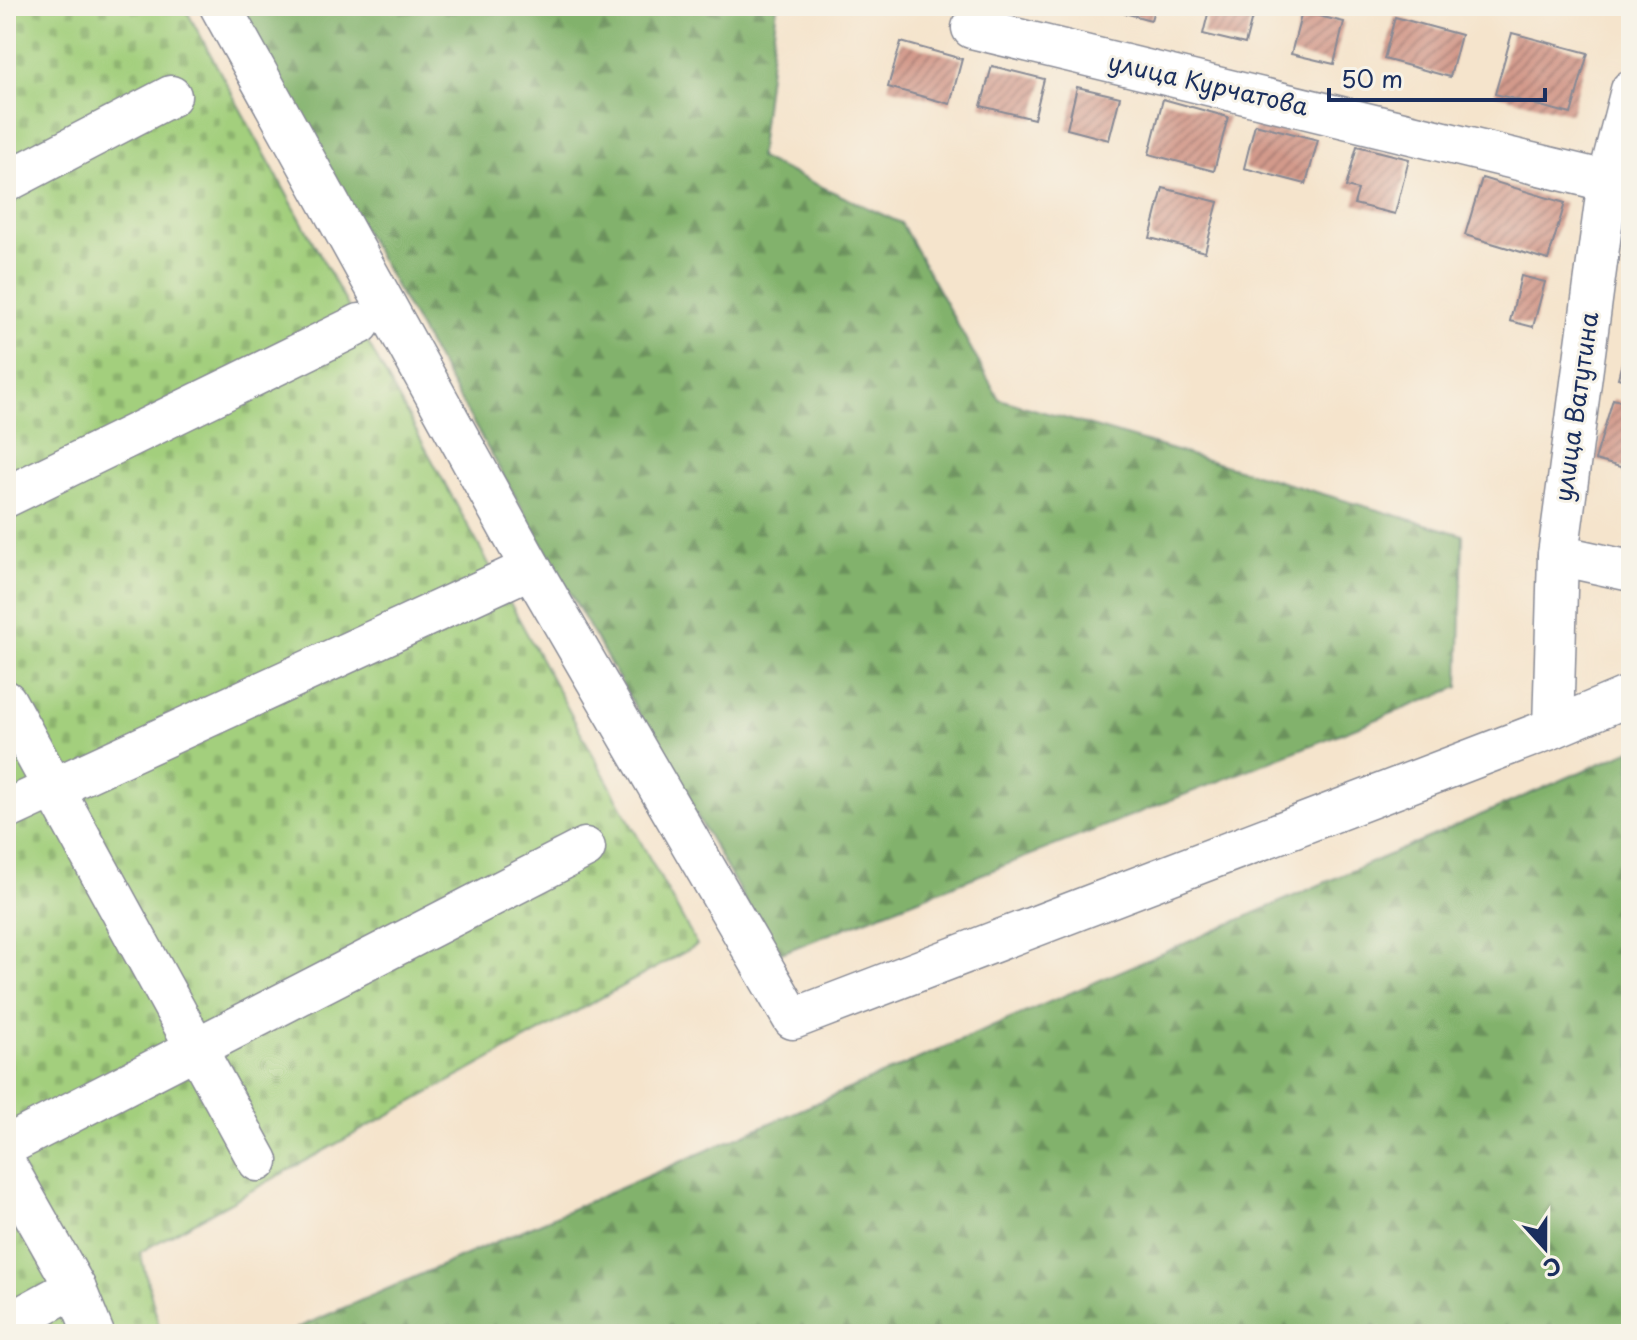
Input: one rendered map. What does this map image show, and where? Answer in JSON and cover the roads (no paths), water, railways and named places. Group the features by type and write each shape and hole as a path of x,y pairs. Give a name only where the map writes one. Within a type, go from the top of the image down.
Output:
{"street":[{"path":"220,6 531,568 793,1019 1553,728 1631,695"},
{"name":"улица Курчатова","path":"972,28 1619,184"},
{"name":"улица Ватутина","path":"1553,728 1558,555 1619,184 1631,90"},
{"path":"6,182 171,96"},
{"path":"6,497 360,324"},
{"path":"1558,555 1631,571"},
{"path":"6,810 531,568"},
{"path":"6,701 258,1161"},
{"path":"6,1146 585,848"},
{"path":"6,1165 75,1287 94,1334"},
{"path":"6,1325 75,1287"}]}
